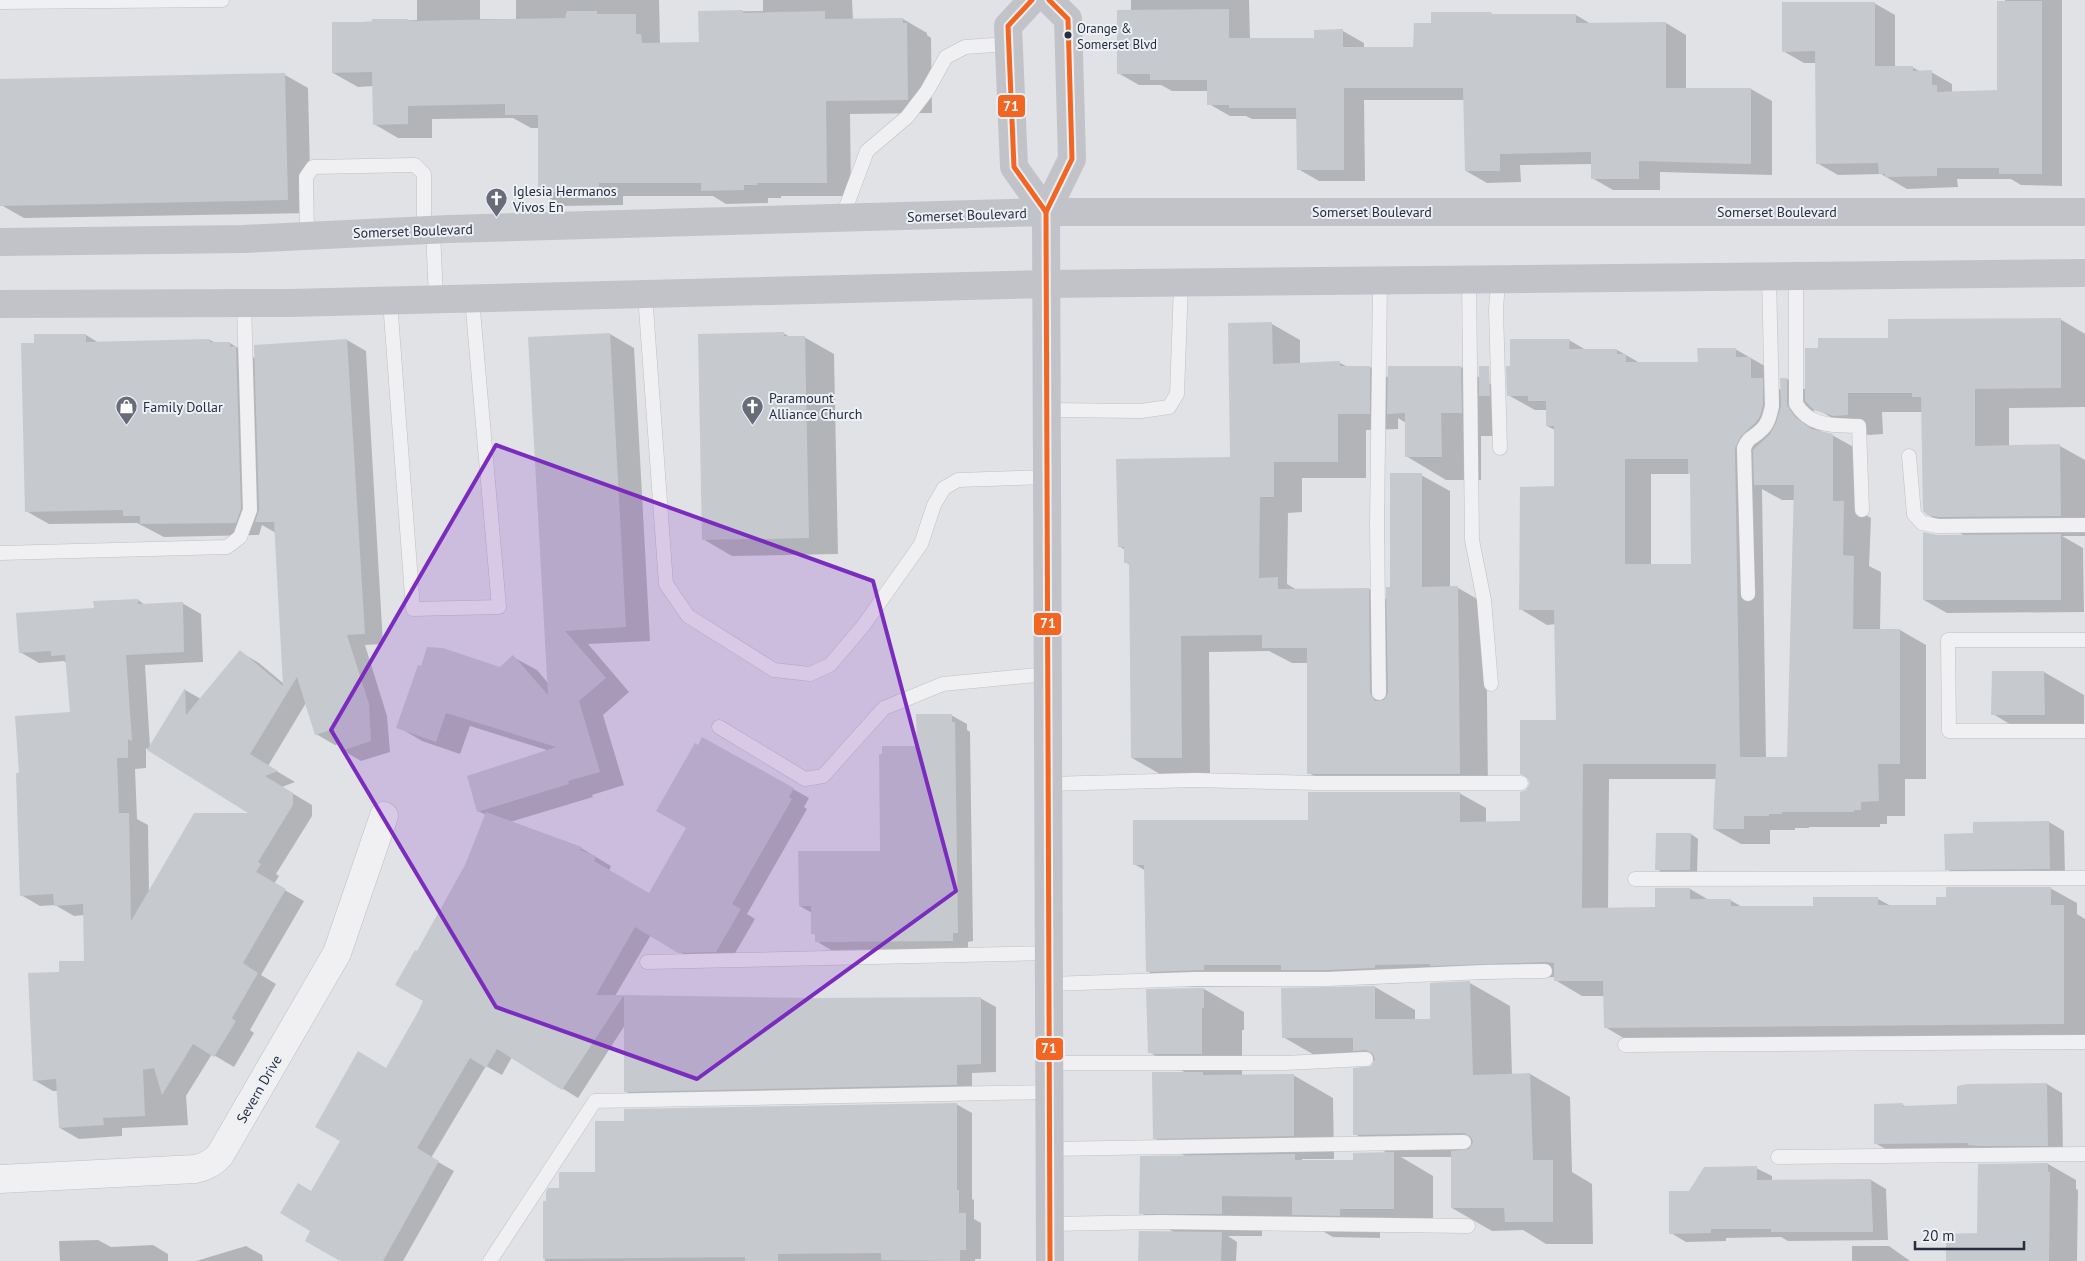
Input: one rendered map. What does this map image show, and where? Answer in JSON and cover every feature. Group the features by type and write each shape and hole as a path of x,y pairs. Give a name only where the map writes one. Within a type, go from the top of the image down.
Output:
{"main road":[{"path":"1032,0 1008,26 1014,167 1046,212"},
{"path":"1050,0 1068,19 1072,159 1046,212 1050,1261"},
{"name":"Somerset Boulevard","path":"0,242 243,239 429,230 1046,212 2085,212"},
{"path":"0,304 244,304 1045,284 2085,273"}],"street":[{"name":"Severn Drive","path":"0,1179 195,1169 209,1165 215,1160 225,1147 337,953 384,816"}],"lane":[{"path":"0,2 222,0"},
{"path":"842,218 867,151 908,117 946,57 965,48 1009,44"},
{"path":"306,236 306,177 313,166 415,165 424,174 436,300"},
{"path":"1782,276 1796,404 1802,413 1812,420 1831,425 1860,426 1862,510"},
{"path":"1748,594 1744,448 1748,438 1761,431 1768,422 1772,406 1782,276"},
{"path":"1469,280 1472,540 1484,600 1491,684"},
{"path":"1498,280 1496,310 1500,448"},
{"path":"1380,281 1378,524 1380,693"},
{"path":"1046,410 1141,411 1169,406 1177,394 1181,283"},
{"path":"645,294 666,584 688,616 774,670 810,674 830,665 863,626 920,544 934,505 944,488 958,480 1046,477"},
{"path":"390,301 413,609 499,608 472,299"},
{"path":"0,553 227,547 240,537 250,510 244,304"},
{"path":"1909,456 1914,514 1922,523 1938,526 2085,525"},
{"path":"2085,640 1948,640 1949,731 2085,731"},
{"path":"719,727 805,780 823,776 884,708 943,684 1047,674"},
{"path":"1048,784 1195,780 1316,783 1521,783"},
{"path":"1635,879 2085,878"},
{"path":"647,962 1049,953"},
{"path":"1049,984 1196,979 1328,979 1545,971"},
{"path":"1625,1045 2085,1042"},
{"path":"1049,1063 1285,1063 1366,1059"},
{"path":"490,1261 595,1101 1049,1092"},
{"path":"1050,1149 1464,1142"},
{"path":"1778,1157 2085,1154"},
{"path":"1050,1224 1161,1222 1468,1226"}],"highlighted area":[{"path":"496,445 873,581 956,891 697,1079 496,1007 331,730"}],"building":[{"path":"1997,1 2042,1 2042,174 1999,174 1999,168 1937,168 1937,176 1885,177 1885,174 1879,174 1878,163 1816,164 1815,51 1782,52 1782,2 1875,2 1875,66 1913,66 1913,71 1932,70 1932,85 1937,85 1937,92 1997,90"},
{"path":"1229,9 1229,38 1314,38 1314,30 1343,29 1343,47 1413,47 1414,23 1431,23 1431,12 1576,14 1576,23 1666,22 1666,88 1751,88 1751,164 1639,161 1639,179 1591,179 1591,152 1500,154 1500,171 1465,171 1463,88 1344,88 1344,170 1297,170 1296,108 1229,108 1229,105 1207,105 1207,80 1150,80 1150,74 1117,74 1117,10"},
{"path":"743,10 743,13 825,11 825,19 903,18 903,23 907,23 908,100 826,101 827,183 757,183 757,185 744,185 744,190 701,191 701,183 599,183 599,192 538,192 538,115 505,115 505,104 408,106 408,124 373,125 372,72 332,73 332,22 372,22 372,19 408,19 408,21 565,18 567,11 597,11 597,14 636,14 636,34 641,34 642,43 699,42 698,11"},
{"path":"285,73 288,200 0,206 0,79"},
{"path":"2061,318 2061,388 1975,389 1975,446 2060,444 2061,516 1939,517 1927,515 1923,511 1921,397 1912,397 1912,393 1848,393 1848,415 1833,416 1814,410 1805,401 1805,348 1818,348 1818,338 1888,338 1888,319"},
{"path":"1272,322 1273,364 1340,361 1340,366 1370,366 1370,414 1338,414 1338,462 1274,462 1274,497 1260,497 1259,578 1278,577 1278,589 1369,588 1370,693 1375,701 1384,700 1388,693 1386,587 1390,587 1390,473 1422,473 1422,587 1458,586 1460,774 1307,774 1307,648 1262,648 1262,635 1181,636 1182,758 1131,758 1129,563 1124,563 1124,547 1118,547 1116,459 1230,457 1228,323"},
{"name":"Paramount Alliance Church","path":"784,332 784,336 805,336 809,538 702,540 698,334"},
{"path":"610,333 626,627 565,631 606,678 579,701 600,772 568,781 569,784 477,812 467,776 556,747 446,713 436,742 396,728 418,665 421,666 427,647 443,648 500,667 513,655 548,695 528,337"},
{"name":"Family Dollar","path":"34,334 86,334 86,342 210,339 210,342 230,342 230,347 236,346 241,509 236,523 140,524 140,516 123,516 123,510 25,512 21,343 34,343"},
{"path":"347,339 365,634 347,635 369,704 371,741 341,751 334,729 315,735 297,677 250,754 278,771 265,776 293,793 293,805 258,862 261,864 256,872 286,889 243,963 258,973 232,1018 236,1021 214,1057 193,1044 162,1095 154,1068 143,1070 145,1116 103,1118 104,1125 59,1128 56,1079 33,1081 28,973 59,972 59,961 84,961 83,904 54,906 53,894 20,896 16,773 19,773 15,716 70,712 65,655 51,656 51,651 19,653 16,613 94,608 93,601 138,599 138,604 183,602 184,652 126,655 132,741 128,739 128,758 117,758 119,813 129,813 131,921 194,813 248,813 147,750 185,688 186,715 240,650 283,686 274,522 255,522 259,510 254,345"},
{"path":"1510,339 1570,339 1569,349 1617,349 1617,354 1626,354 1626,362 1698,362 1697,348 1736,348 1736,357 1751,357 1751,378 1763,378 1763,405 1760,416 1741,436 1735,448 1740,757 1787,757 1794,485 1754,485 1753,450 1770,434 1776,423 1781,406 1780,378 1787,378 1787,405 1795,417 1812,429 1833,434 1833,501 1844,501 1843,555 1854,556 1853,629 1900,629 1900,764 1878,764 1879,801 1861,802 1861,810 1854,810 1854,812 1782,812 1782,814 1769,814 1769,816 1744,816 1744,829 1713,829 1716,764 1583,764 1582,908 1655,907 1655,888 1690,888 1690,899 1731,899 1731,906 1813,906 1813,897 1878,897 1878,905 1936,905 1936,897 1946,897 1946,887 2051,887 2051,905 2064,905 2064,1024 1604,1028 1603,981 1554,981 1554,963 1545,962 1430,966 1430,964 1375,965 1375,968 1328,970 1281,970 1281,965 1204,965 1204,970 1146,972 1144,865 1133,865 1133,820 1308,820 1308,792 1460,792 1460,822 1520,821 1520,792 1526,790 1530,783 1526,776 1520,774 1520,720 1556,720 1554,610 1519,610 1520,487 1554,486 1554,426 1546,426 1546,401 1528,401 1528,396 1507,396 1506,366 1510,366","holes":["1625,459 1688,459 1688,474 1690,474 1691,564 1625,564"]},
{"path":"1388,366 1461,366 1462,413 1441,413 1442,457 1405,457 1405,413 1387,414"},
{"path":"1479,366 1489,366 1490,396 1479,396"},
{"path":"1923,532 1938,535 2061,534 2061,600 1923,600"},
{"path":"1992,671 2044,671 2045,715 1991,715"},
{"path":"916,714 952,714 952,722 955,722 958,933 953,933 953,941 815,942 815,934 811,934 811,906 799,906 798,851 880,851 879,754 882,754 882,746 917,746"},
{"path":"702,737 794,788 789,797 792,799 732,904 741,909 716,952 678,953 635,927 596,995 624,995 562,1090 497,1049 486,1068 470,1058 417,1148 439,1161 383,1261 340,1261 305,1241 310,1231 280,1213 298,1183 311,1191 340,1141 315,1127 358,1051 386,1068 418,1012 423,1001 395,985 415,950 417,951 465,865 486,812 582,847 580,850 596,856 594,861 649,893 686,828 656,811 695,743 698,745"},
{"path":"2049,821 2050,869 1945,870 1944,834 1973,833 1973,822"},
{"path":"1656,833 1691,833 1690,870 1655,870"},
{"path":"1470,981 1473,1075 1530,1073 1533,1160 1553,1160 1553,1222 1505,1222 1504,1208 1451,1208 1451,1151 1469,1149 1473,1142 1471,1137 1464,1133 1353,1135 1353,1068 1371,1066 1375,1059 1373,1054 1366,1050 1353,1051 1353,1038 1282,1038 1281,988 1375,986 1375,1019 1430,1019 1430,983"},
{"path":"1204,988 1202,1054 1148,1053 1146,989"},
{"path":"624,995 811,998 981,997 981,1064 957,1065 957,1085 624,1092"},
{"path":"1152,1072 1203,1072 1203,1075 1294,1074 1294,1136 1153,1139"},
{"path":"2047,1083 2048,1146 1978,1146 1968,1145 1968,1143 1874,1144 1874,1104 1903,1103 1903,1106 1957,1104 1957,1086 1967,1084"},
{"path":"957,1103 957,1190 959,1190 959,1213 966,1213 966,1250 960,1250 960,1261 881,1260 881,1253 778,1254 778,1261 745,1261 745,1257 543,1259 543,1201 546,1201 548,1188 559,1188 559,1172 595,1172 595,1121 624,1121 624,1109"},
{"path":"1394,1152 1394,1209 1340,1209 1340,1216 1292,1215 1292,1197 1222,1196 1222,1214 1139,1214 1140,1156 1295,1154 1295,1160 1353,1160 1353,1153"},
{"path":"2048,1163 2048,1172 2050,1172 2049,1261 1946,1261 1946,1234 1977,1233 1978,1164"},
{"path":"1757,1166 1757,1180 1871,1179 1873,1232 1771,1232 1771,1229 1711,1229 1711,1233 1669,1234 1669,1191 1689,1191 1704,1167"},
{"path":"1139,1231 1222,1232 1221,1261 1138,1261"}],"transit line":[{"name":"71","path":"1032,0 1008,26 1014,167 1046,212"},
{"name":"71","path":"1049,0 1068,19 1072,159 1046,212 1050,1261"}],"place":[{"name":"Orange & Somerset Blvd","path":"1068,35"},
{"name":"Iglesia Hermanos Vivos En","path":"497,218"},
{"name":"Paramount Alliance Church","path":"753,425"},
{"name":"Family Dollar","path":"127,426"}]}
